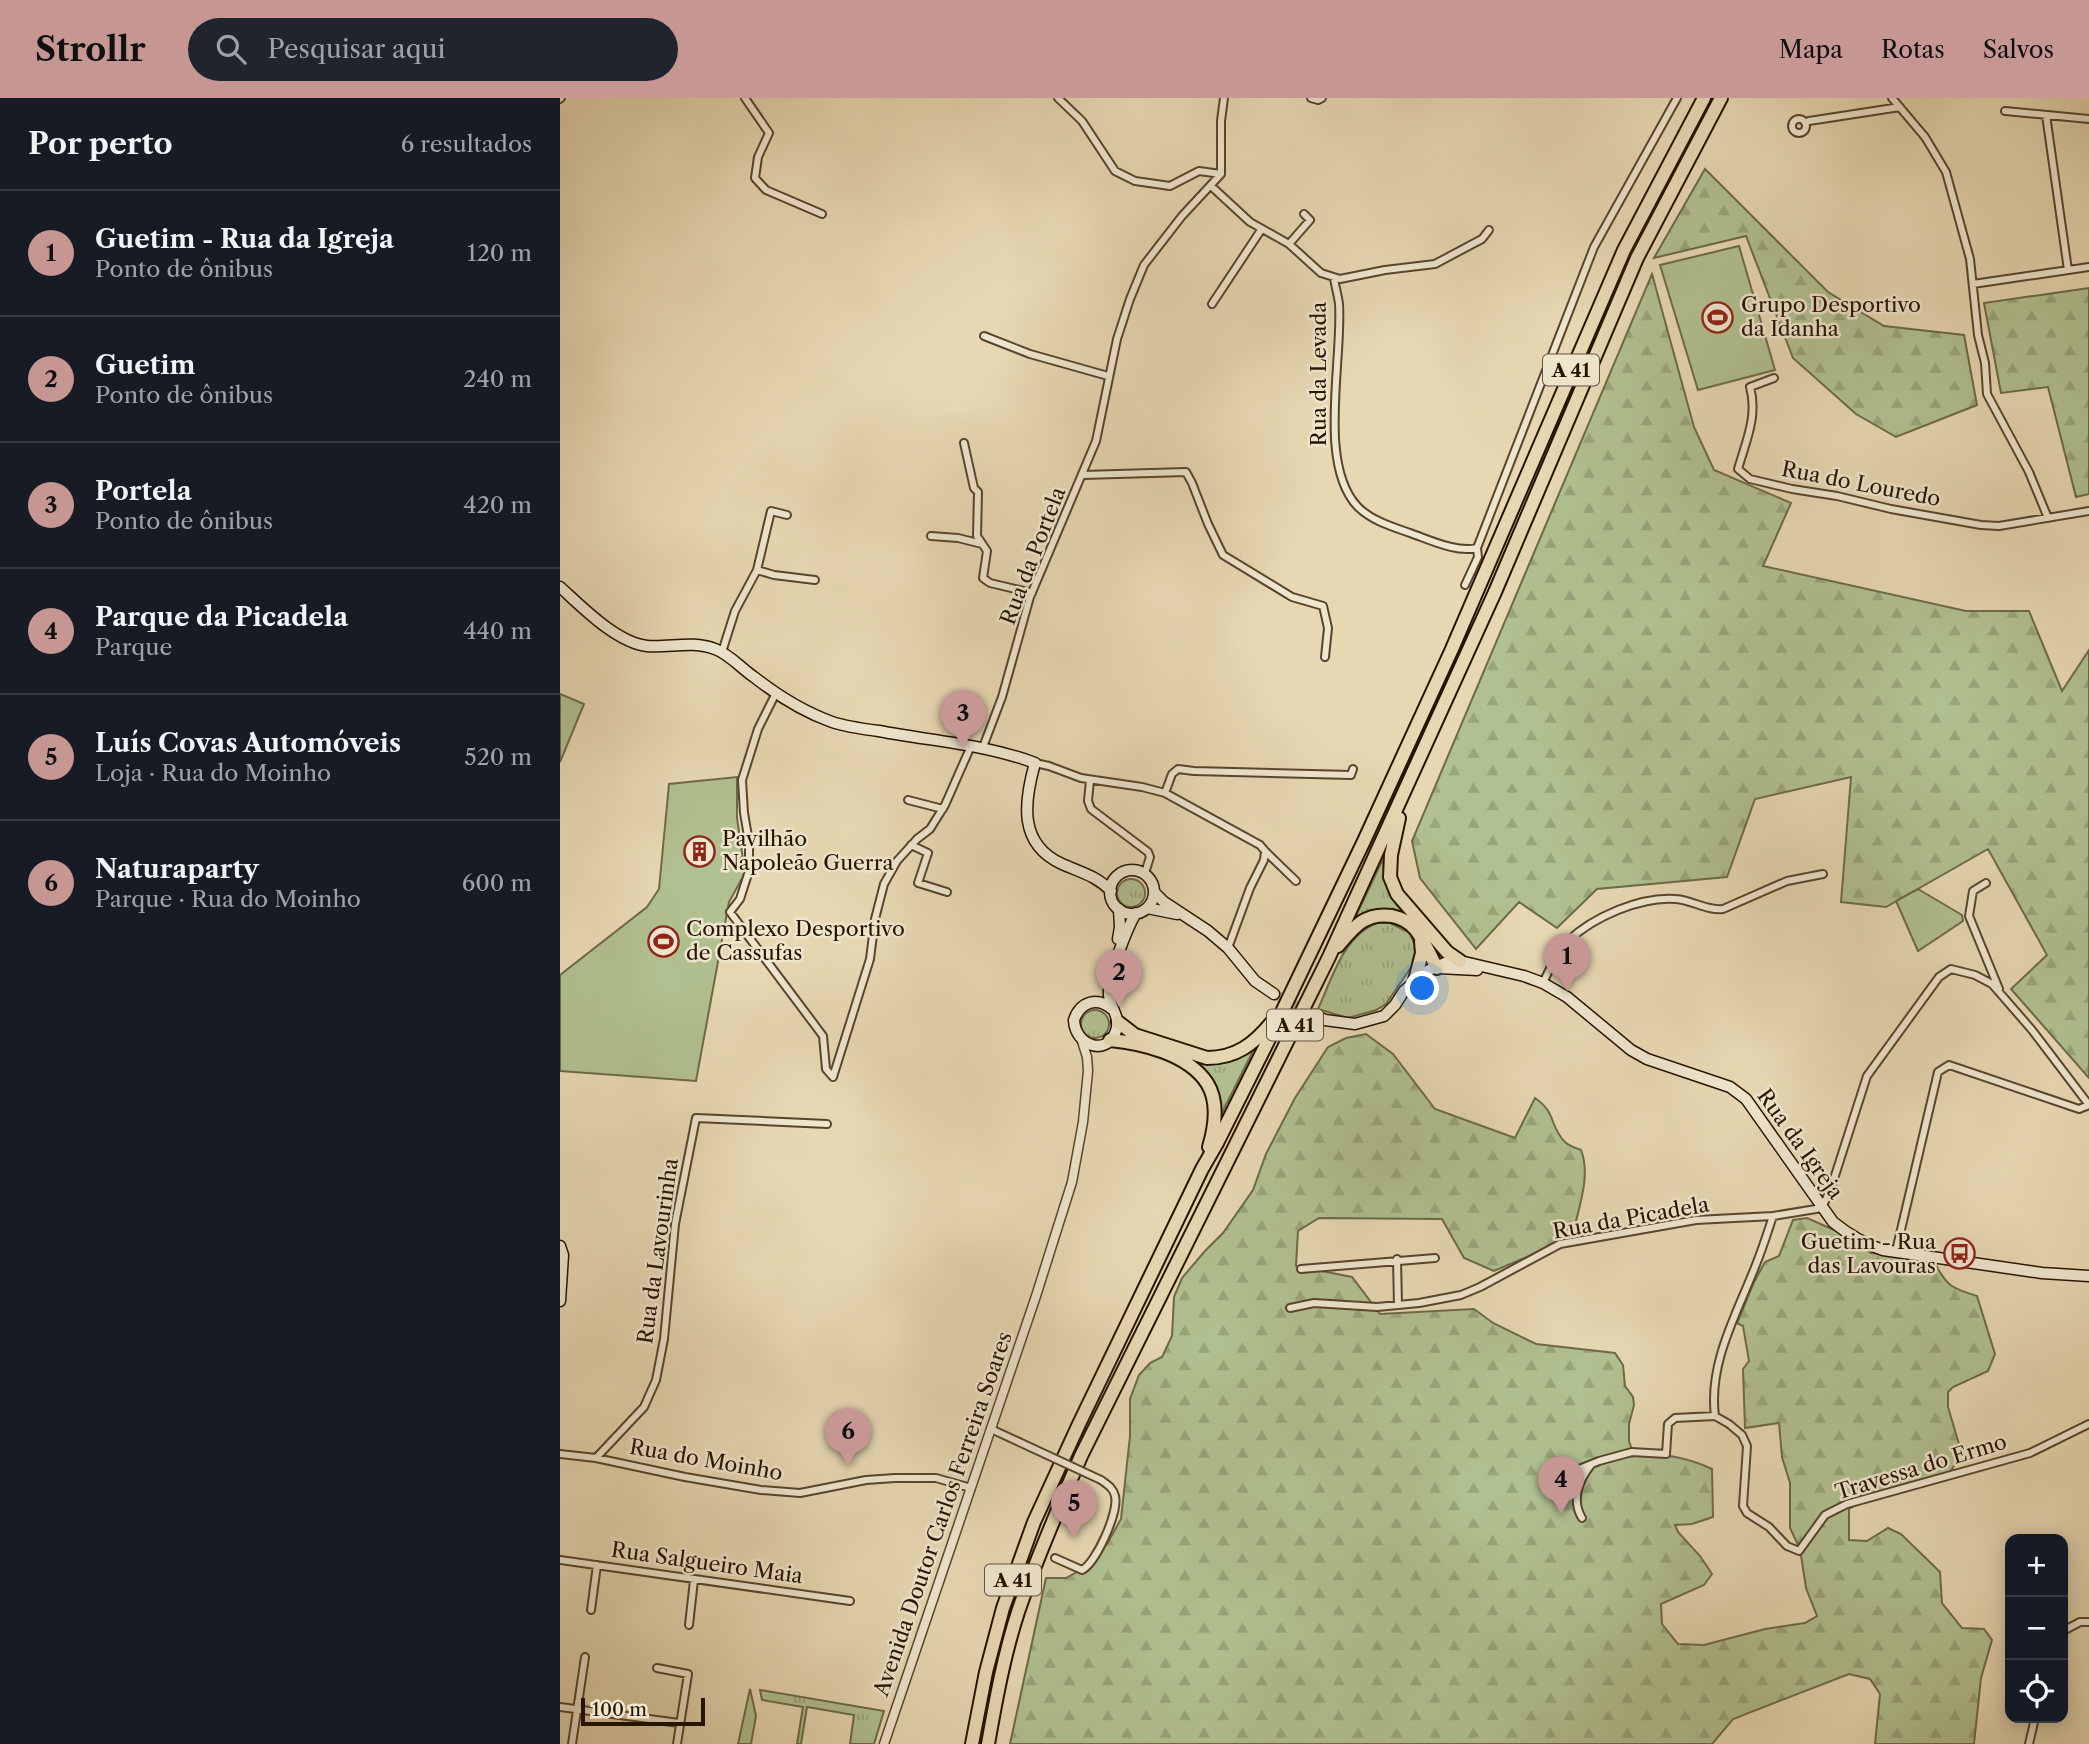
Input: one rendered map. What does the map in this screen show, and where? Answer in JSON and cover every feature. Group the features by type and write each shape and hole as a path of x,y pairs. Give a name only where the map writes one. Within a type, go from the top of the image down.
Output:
{"highway":[{"name":"A 41","path":"972,1744 986,1672 1003,1608 1034,1522 1202,1169 1223,1132 1364,841 1452,649 1624,250 1704,98"},
{"name":"A 41","path":"988,1744 1000,1676 1018,1612 1049,1529 1081,1456 1329,957 1495,592 1637,258 1721,98"},
{"path":"1402,801 1391,855 1390,877 1404,904 1426,935 1436,944 1437,968"},
{"path":"1329,957 1359,922 1377,914 1398,917 1409,923 1460,961"},
{"path":"1415,980 1426,935"},
{"path":"1118,1022 1135,1035 1194,1055 1217,1058 1249,1046 1259,1038 1283,1008"},
{"path":"1104,1043 1133,1042 1169,1055 1189,1066 1207,1083 1214,1104 1214,1130 1202,1169"}],"main road":[{"path":"560,587 621,638 647,646 697,644 722,652 776,693 830,721 977,746 1035,763 1026,806 1028,821 1038,845 1059,863 1095,878 1111,891"},
{"path":"1134,869 1145,873 1154,885 1153,898 1147,908 1136,913 1119,909 1111,897 1114,880 1123,872 1134,869"},
{"path":"1095,878 1118,875"},
{"path":"1154,892 1228,948 1255,981 1274,995"},
{"path":"1147,908 1185,916"},
{"path":"1095,1002 1103,988 1120,933 1119,909"},
{"path":"1112,1009 1095,1002 1081,1007 1074,1020 1077,1035 1082,1041 1087,1044 1104,1043 1117,1029 1118,1022 1109,996 1110,984 1126,931 1136,913"},
{"path":"1315,1015 1325,1020 1355,1024 1384,1016 1415,980 1427,971 1447,962 1460,961"},
{"name":"Rua da Igreja","path":"1460,961 1543,983 1567,997 1631,1050 1647,1059 1730,1087 1746,1099 1833,1222 1866,1245 2042,1273 2089,1276"},
{"name":"Rua da Igreja","path":"1437,968 1502,972"},
{"path":"560,1246 563,1255 560,1301"}],"street":[{"path":"745,98 769,133 758,157 755,178 766,190 822,214"},
{"path":"1058,98 1082,121 1115,171 1135,181 1170,186 1199,171 1221,174 1224,98"},
{"path":"1311,98 1322,98"},
{"path":"1465,585 1478,557 1477,548 1594,247 1677,98"},
{"path":"1892,98 1925,137 1946,172 1970,259 1987,394 2029,472 2048,518"},
{"path":"1805,123 1900,107"},
{"path":"2005,111 2089,119"},
{"path":"2046,115 2068,270"},
{"name":"Rua da Portela","path":"776,693 758,729 742,780 749,842 749,871 740,899 730,912 823,1036 826,1069 833,1077 870,959 884,884 897,861 930,829 943,809 1002,697 1032,593 1096,441 1108,376 1123,319 1144,265 1182,216 1221,174"},
{"path":"1211,186 1261,230 1289,244 1321,273 1340,279 1436,264 1482,239 1489,230"},
{"path":"1289,244 1310,220 1304,214"},
{"path":"1212,304 1261,230"},
{"path":"1973,284 2089,267"},
{"name":"Rua da Levada","path":"1334,278 1339,304 1335,431 1338,463 1346,490 1358,508 1382,523 1429,540 1468,550 1477,548"},
{"path":"984,336 1030,354 1108,376"},
{"name":"Rua do Louredo","path":"1774,378 1750,387 1754,415 1738,469 1750,479 1981,526 1999,526 2089,511"},
{"path":"964,443 974,488 978,492 977,536 987,551 983,578 990,583 1032,593"},
{"path":"1083,475 1186,472 1223,555 1292,597 1323,606 1328,628 1325,657"},
{"path":"722,652 735,611 757,570 771,511 787,515"},
{"path":"931,536 958,538 982,544"},
{"path":"757,570 815,580"},
{"path":"1035,763 1090,780 1165,793 1260,845 1296,880"},
{"path":"1165,793 1172,774 1178,769 1352,775 1353,769"},
{"path":"1090,780 1088,801 1091,809 1148,852 1150,857 1145,873"},
{"path":"908,800 943,809"},
{"path":"911,845 928,853 918,883 947,892"},
{"path":"1228,948 1250,888 1264,860 1265,851"},
{"path":"1543,983 1568,941 1612,913 1642,902 1675,899 1715,910 1723,909 1787,881 1823,874"},
{"path":"1986,883 1973,891 1969,916 2001,994"},
{"path":"1822,1208 1867,1076 1939,976 1951,969 1975,975 1992,984 2032,1030 2089,1105 2080,1109 1950,1065 1938,1072 1896,1251"},
{"path":"1082,1041 1088,1070"},
{"path":"1088,1070 1104,1043"},
{"name":"Avenida Doutor Carlos Ferreira Soares","path":"884,1744 1072,1182 1083,1122 1088,1070"},
{"name":"Rua da Lavourinha","path":"596,1458 644,1407 656,1380 664,1339 675,1224 696,1118 827,1124"},
{"name":"Rua da Picadela","path":"1290,1308 1314,1303 1377,1307 1419,1303 1461,1295 1560,1244 1696,1220 1773,1216 1822,1208"},
{"path":"1554,1490 1562,1476 1592,1464 1632,1452 1666,1454 1668,1424 1675,1418 1715,1416 1713,1399 1717,1370 1732,1320 1773,1216"},
{"path":"1301,1269 1397,1259 1435,1258"},
{"path":"1397,1259 1398,1305"},
{"name":"Travessa do Ermo","path":"1715,1416 1742,1436 1746,1446 1743,1506 1746,1513 1769,1527 1787,1546 1799,1551 1825,1515 1847,1504 2030,1453 2089,1424"},
{"path":"991,1429 1101,1480 1110,1486 1116,1498 1113,1516 1094,1559 1088,1566 1082,1570 1055,1558"},
{"name":"Rua do Moinho","path":"560,1454 596,1458 761,1490 800,1493 866,1480 895,1478 936,1478 971,1488"},
{"path":"1583,1518 1578,1511 1577,1494 1581,1479 1592,1464"},
{"name":"Rua Salgueiro Maia","path":"560,1560 850,1601"},
{"path":"591,1609 597,1565"},
{"path":"689,1625 694,1580"},
{"path":"2068,1628 2080,1622 2089,1622"},
{"path":"572,1744 585,1657"},
{"path":"657,1668 688,1674 677,1744"},
{"path":"560,1707 680,1723"},
{"path":"2029,1744 2034,1723"}],"green space":[{"path":"1705,169 1828,292 1884,326 1964,335 1977,405 1896,437 1856,414 1793,358 1746,236 1654,258"},
{"name":"Grupo Desportivo da Idanha","path":"1739,246 1775,370 1698,390 1660,265"},
{"path":"1652,274 1694,427 1714,470 1791,503 1763,566 1966,611 2029,611 2062,691 2089,650 2089,1078 2011,989 2047,955 1988,849 1886,907 1841,902 1851,777 1755,799 1727,877 1597,889 1557,928 1519,902 1476,949 1420,878 1412,841"},
{"path":"2089,288 2089,494 2076,497 2048,387 2001,393 1984,303"},
{"path":"560,694 584,704 560,762"},
{"name":"Complexo Desportivo de Cassufas","path":"737,777 737,818 745,873 729,902 696,1081 560,1071 560,975 647,907 659,889 669,784"},
{"path":"1383,859 1389,892 1408,918 1363,915 1354,920"},
{"path":"1131,879 1141,883 1145,893 1141,903 1131,907 1121,903 1117,893 1121,883"},
{"path":"1918,889 1962,915 1963,921 1918,951 1896,901"},
{"path":"1377,923 1390,923 1410,933 1416,949 1414,963 1386,1004 1376,1010 1348,1018 1318,1009 1347,948 1365,929"},
{"path":"1095,1010 1105,1014 1109,1024 1105,1034 1095,1038 1085,1034 1081,1024 1085,1014"},
{"path":"1366,1034 1393,1054 1435,1109 1515,1138 1535,1098 1542,1104 1560,1136 1568,1145 1581,1150 1584,1160 1583,1191 1573,1233 1494,1271 1464,1258 1442,1219 1319,1218 1298,1231 1296,1266 1352,1277 1380,1314 1474,1309 1493,1323 1536,1344 1615,1353 1623,1365 1625,1386 1633,1397 1629,1441 1633,1453 1674,1456 1712,1469 1713,1517 1692,1524 1675,1525 1712,1574 1704,1585 1661,1604 1662,1624 1678,1644 1704,1645 1765,1629 1805,1623 1817,1616 1806,1588 1800,1549 1790,1528 1790,1483 1782,1457 1779,1423 1745,1428 1743,1369 1749,1361 1743,1326 1737,1323 1765,1262 1779,1256 1793,1220 1807,1218 1841,1233 1871,1253 1906,1256 1936,1265 1952,1286 1977,1296 1995,1354 1988,1371 1953,1387 1948,1392 1948,1407 1959,1444 1958,1460 1946,1478 1865,1500 1849,1509 1849,1540 1867,1541 1888,1528 1901,1534 1940,1572 1942,1603 1962,1628 1984,1629 1992,1640 1981,1678 1974,1744 1875,1744 1880,1694 1870,1679 1849,1674 1733,1719 1712,1744 1010,1744 1046,1578 1066,1578 1093,1563 1121,1519 1130,1436 1130,1399 1139,1375 1150,1363 1162,1357 1172,1336 1174,1297 1182,1278 1223,1233 1253,1190 1266,1154 1295,1098 1328,1047 1346,1038"},
{"path":"1254,1049 1219,1119 1191,1059 1239,1057"},
{"path":"750,1689 756,1716 751,1744 738,1744"},
{"path":"760,1690 884,1711 874,1744 850,1744 854,1715 807,1707 801,1744 797,1744 803,1707 762,1700"}],"tunnel":[{"path":"1274,994 1315,1015"}],"place":[{"name":"Grupo Desportivo da Idanha","path":"1718,317"},
{"name":"Portela","path":"963,748"},
{"name":"Pavilhão Napoleão Guerra","path":"699,851"},
{"name":"Complexo Desportivo de Cassufas","path":"663,941"},
{"name":"Guetim - Rua da Igreja","path":"1567,991"},
{"name":"Guetim","path":"1119,1007"},
{"name":"Guetim - Rua das Lavouras","path":"1959,1254"},
{"name":"Naturaparty","path":"848,1466"},
{"name":"Parque da Picadela","path":"1561,1514"},
{"name":"Luís Covas Automóveis","path":"1074,1538"}]}
